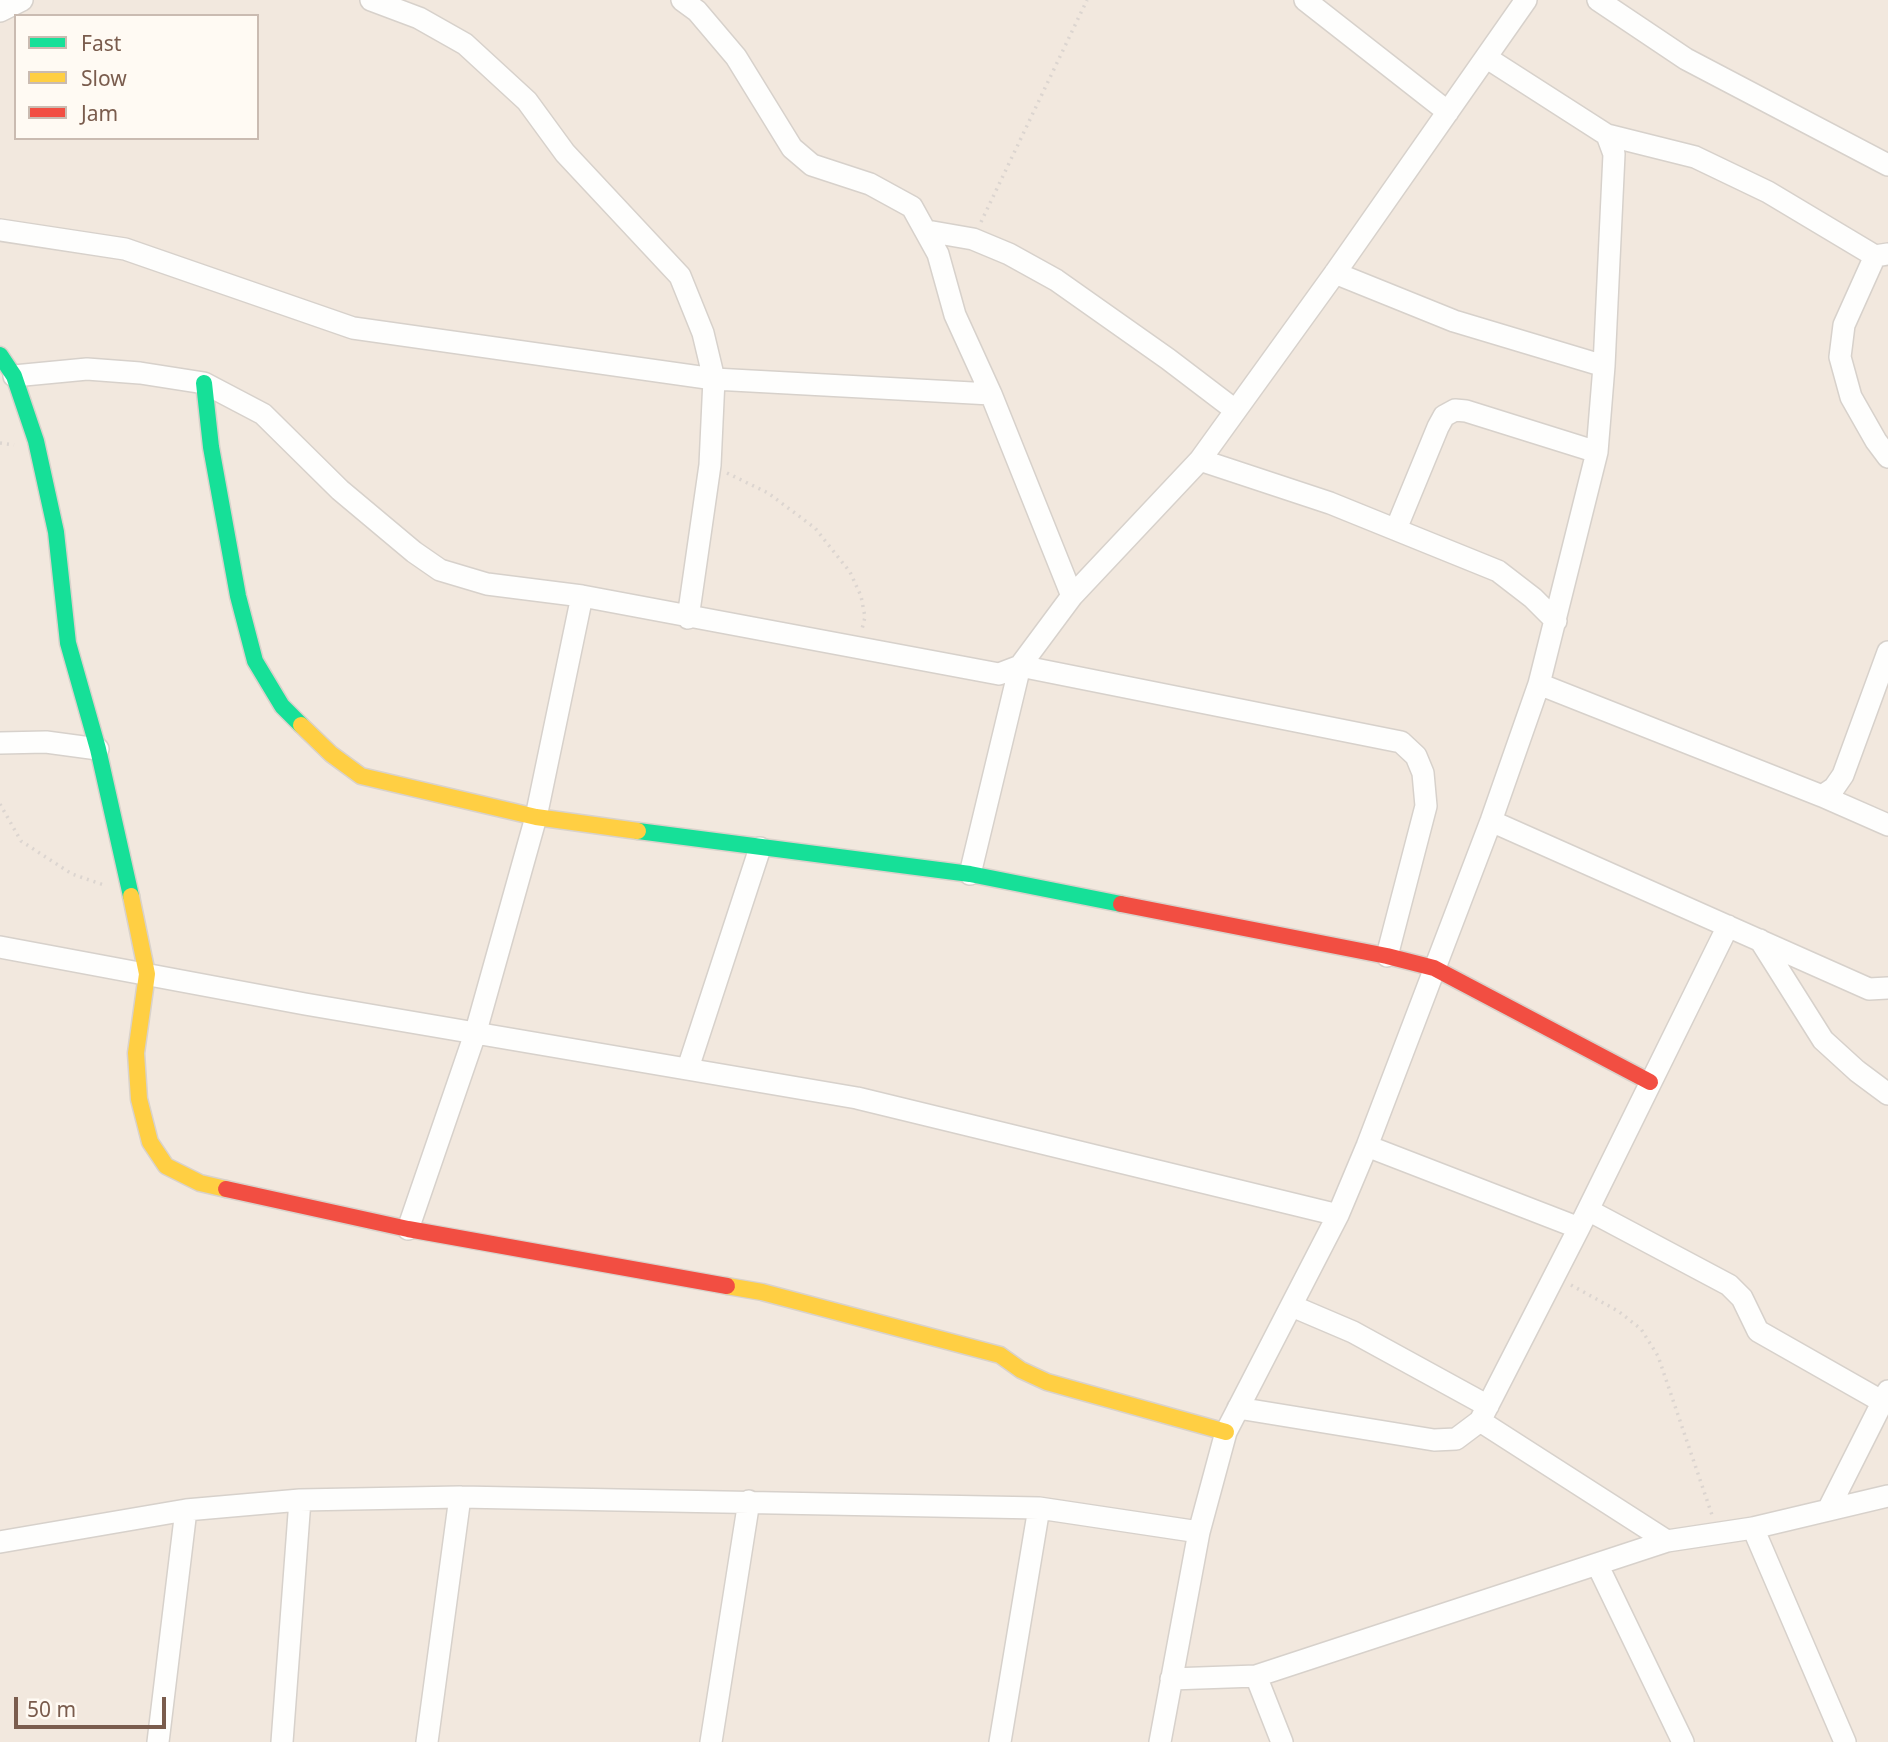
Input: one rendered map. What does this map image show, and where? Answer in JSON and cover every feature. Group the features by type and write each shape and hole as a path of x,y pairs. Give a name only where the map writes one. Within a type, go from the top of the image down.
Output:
{"street":[{"path":"0,5 3,0"},
{"path":"0,11 22,0"},
{"path":"370,0 419,18 465,44 527,101 565,153 680,276 703,333 714,379 710,465 688,618"},
{"path":"682,0 696,11 736,57 792,148 812,165 870,184 912,207 938,254 955,315 991,394 1072,596"},
{"path":"1305,0 1448,112"},
{"path":"970,874 1020,666 1072,596 1200,460 1526,0"},
{"path":"1598,0 1686,59 1888,165"},
{"path":"1487,58 1606,135 1695,157 1768,192 1882,255 1844,325 1840,357 1851,397 1888,457"},
{"path":"1160,1742 1199,1532 1226,1432 1338,1215 1367,1146 1491,821 1539,684 1597,452 1614,154 1606,135"},
{"path":"0,230 125,249 353,328 714,379 991,394"},
{"path":"927,231 973,239 1009,254 1056,280 1168,359 1234,410"},
{"path":"1335,273 1454,321 1604,366"},
{"path":"0,355 14,376 36,441 56,532 68,643 98,749 134,907 147,974 136,1053 139,1099 150,1142 166,1166 200,1183 408,1229 762,1292 1000,1355 1021,1370 1047,1382 1226,1432"},
{"path":"14,376 87,369 140,373 204,383 263,414 340,490 414,552 440,570 487,584 582,596 688,618 999,674 1020,666 1401,742 1416,756 1423,773 1426,806 1387,957"},
{"path":"204,383 211,447 238,596 256,661 282,706 331,754 361,776 536,817 970,874 1434,968 1650,1082"},
{"path":"1396,529 1438,427 1444,416 1455,410 1466,411 1597,452"},
{"path":"1200,460 1330,503 1498,571 1556,621"},
{"path":"408,1229 476,1031 536,817 582,596"},
{"path":"1822,796 1834,789 1843,775 1888,652"},
{"path":"1539,684 1822,796 1888,825"},
{"path":"0,743 46,742 98,749"},
{"path":"1491,821 1869,989 1888,988"},
{"path":"688,1068 760,848"},
{"path":"1238,1408 1434,1440 1456,1438 1484,1413 1584,1219 1728,926"},
{"path":"1760,940 1823,1040 1857,1071 1888,1094"},
{"path":"0,947 305,1004 857,1098 1338,1215"},
{"path":"1367,1146 1584,1219 1729,1284 1742,1298 1758,1331 1885,1397 1829,1508"},
{"path":"1292,1306 1353,1332 1484,1413 1667,1541"},
{"path":"1171,1679 1256,1675 1667,1541 1753,1528 1888,1496"},
{"path":"0,1542 186,1510 300,1500 460,1497 1039,1508 1199,1532"},
{"path":"427,1742 460,1497"},
{"path":"282,1742 300,1500"},
{"path":"711,1742 749,1501"},
{"path":"1000,1742 1039,1508"},
{"path":"158,1742 186,1510"},
{"path":"1753,1528 1845,1742"},
{"path":"1597,1564 1684,1742"},
{"path":"1256,1675 1282,1742"}],"path":[{"path":"973,239 1087,0"},
{"path":"710,465 768,493 815,528 850,572 861,596 864,617 858,648"},
{"path":"0,804 21,841 72,874 107,886"},
{"path":"1553,1275 1618,1311 1641,1329 1658,1356 1718,1533"}],"shaded area":[{"path":"0,0 1888,0 1888,1742 0,1742"}],"traffic: fast":[{"path":"0,355 14,376 36,441 56,532 68,643 98,749 131,896"},
{"path":"204,383 211,447 238,596 255,661 282,706 301,725"},
{"path":"638,831 970,874 1121,904"}],"traffic: slow":[{"path":"301,725 331,754 361,776 536,817 638,831"},
{"path":"131,896 147,974 136,1053 139,1099 150,1142 166,1166 200,1183 226,1189"},
{"path":"727,1286 762,1292 1000,1355 1021,1370 1047,1382 1226,1432"}],"traffic: jam":[{"path":"1121,904 1387,956 1434,968 1650,1082"},
{"path":"226,1189 408,1229 727,1286"}]}
